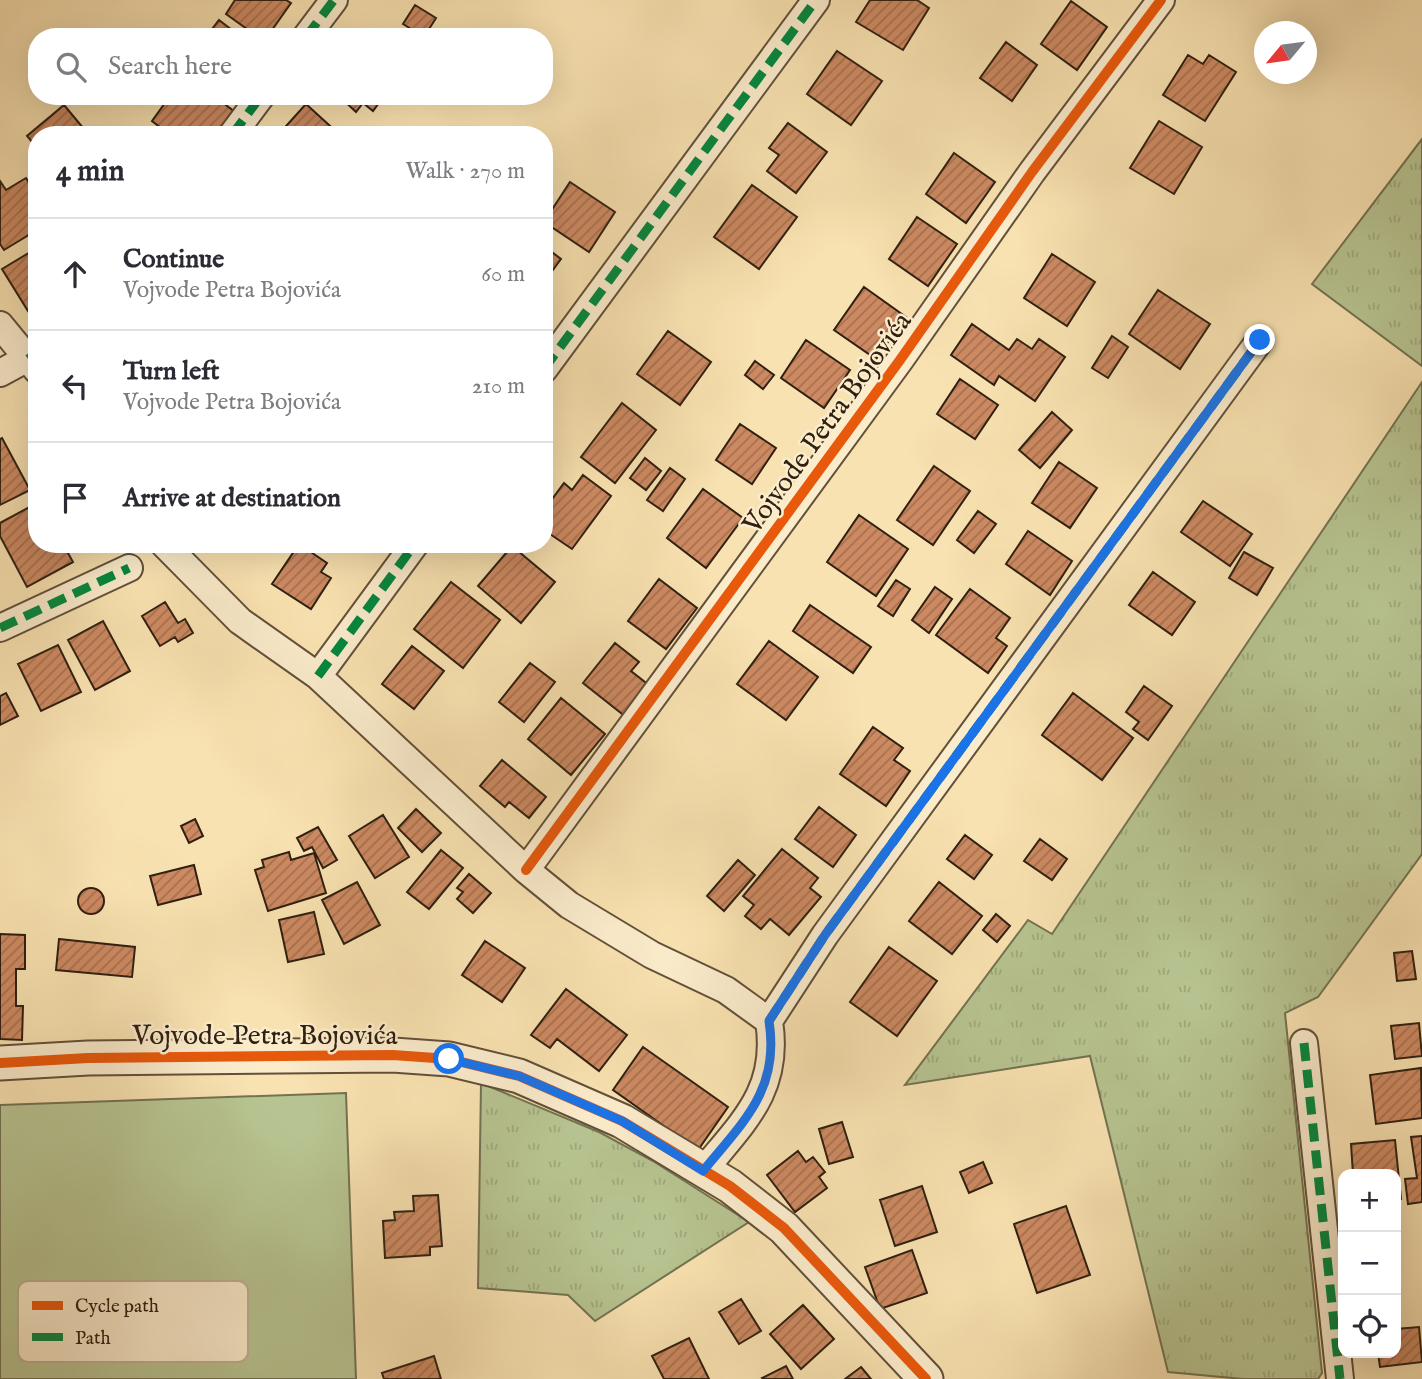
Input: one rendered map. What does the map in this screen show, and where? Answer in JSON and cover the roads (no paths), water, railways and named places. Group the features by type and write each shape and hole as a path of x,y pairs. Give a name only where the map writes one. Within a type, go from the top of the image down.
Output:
{"street":[{"path":"313,28 334,0"},
{"path":"553,357 816,0"},
{"name":"Vojvode Petra Bojovića","path":"526,870 900,360 1032,172 1161,0"},
{"path":"239,126 254,105"},
{"path":"0,325 28,354"},
{"path":"703,1171 755,1108 765,1087 772,1042 769,1021 825,935 1260,340"},
{"path":"0,373 28,362"},
{"path":"173,553 240,621 318,676 526,870 569,905 652,954 726,990 769,1021"},
{"path":"318,676 408,553"},
{"path":"0,628 129,568"},
{"path":"1304,1043 1340,1379"},
{"name":"Vojvode Petra Bojovića","path":"0,1063 88,1058 393,1055 449,1059 519,1076 622,1121 730,1186 783,1228 926,1379"}]}
